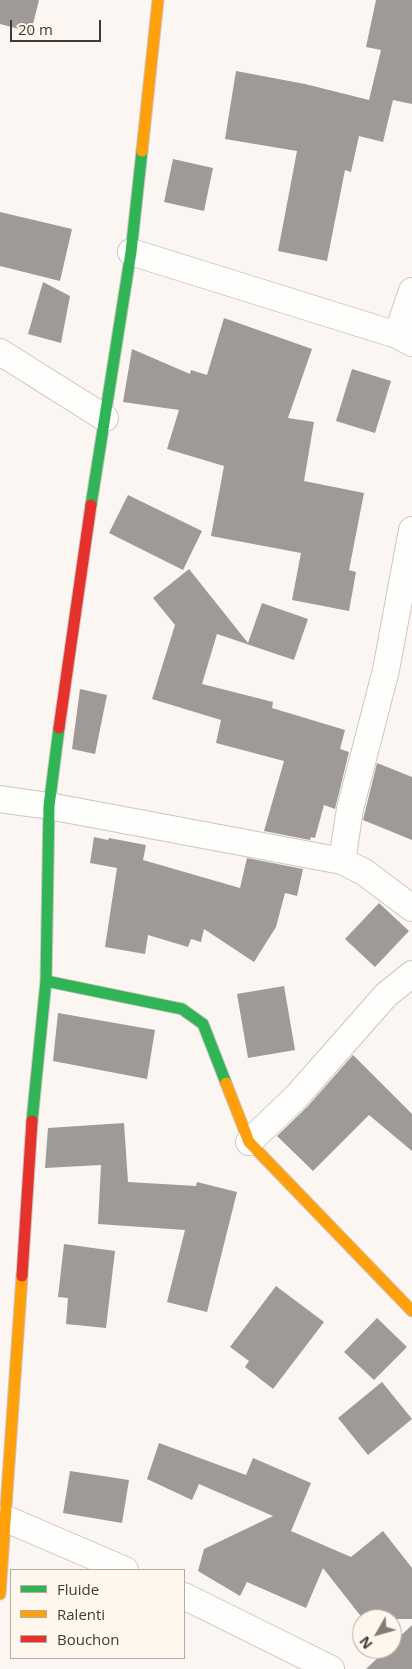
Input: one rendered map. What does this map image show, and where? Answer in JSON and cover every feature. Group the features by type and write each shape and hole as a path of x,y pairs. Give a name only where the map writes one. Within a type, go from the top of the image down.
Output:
{"street":[{"path":"0,1594 34,1107 46,981 49,806 77,602 131,252 158,0"},
{"path":"131,252 405,339 412,291"},
{"path":"0,352 105,418"},
{"path":"342,861 350,809 386,670 412,530"},
{"path":"0,799 49,806 342,861 364,872 412,908"},
{"path":"249,1142 297,1096 386,996 412,974"},
{"path":"46,981 182,1009 203,1024 249,1142 412,1311"},
{"path":"4,1518 123,1569"},
{"path":"185,1596 331,1669"}],"building":[{"path":"0,0 39,0 31,32 0,24"},
{"path":"376,0 412,0 412,104 393,100 383,142 359,136 351,172 345,170 327,261 278,251 297,151 225,139 236,71 305,84 369,100 381,50 366,47"},
{"path":"173,159 213,168 204,211 164,202"},
{"path":"0,212 72,229 60,281 0,266"},
{"path":"43,282 70,296 61,343 28,334"},
{"path":"224,318 312,349 288,418 314,422 304,481 364,493 349,570 356,572 349,611 292,600 301,553 211,536 224,466 167,449 179,410 123,402 132,349 190,374 191,370 207,375"},
{"path":"352,369 391,381 375,433 336,421"},
{"path":"128,495 202,531 183,570 109,533"},
{"path":"189,569 248,643 262,603 308,619 294,660 217,634 202,684 273,702 272,708 345,730 340,749 349,752 335,809 324,805 315,838 311,837 310,840 264,831 284,761 216,743 221,720 152,699 175,625 153,598"},
{"path":"80,689 107,695 95,754 72,749"},
{"path":"377,763 412,777 412,840 363,820"},
{"path":"94,837 146,845 143,860 240,888 247,858 303,869 297,896 285,893 276,927 254,962 204,929 201,942 191,939 188,947 148,935 145,954 105,947 117,868 90,863"},
{"path":"379,903 409,931 375,967 345,939"},
{"path":"284,986 295,1050 248,1058 237,994"},
{"path":"58,1013 155,1030 147,1079 53,1061"},
{"path":"353,1055 412,1114 412,1151 369,1115 313,1171 277,1136 308,1106"},
{"path":"124,1123 128,1182 196,1186 197,1182 237,1192 207,1312 167,1302 185,1230 98,1224 101,1165 45,1168 48,1128"},
{"path":"64,1244 115,1251 106,1328 66,1324 68,1298 58,1297"},
{"path":"276,1286 324,1322 273,1389 245,1367 249,1361 230,1347"},
{"path":"377,1318 407,1347 374,1380 344,1352"},
{"path":"382,1382 412,1419 368,1455 338,1418"},
{"path":"159,1443 246,1475 253,1458 311,1483 291,1531 351,1557 383,1531 412,1568 412,1619 402,1619 402,1609 355,1609 323,1568 306,1608 247,1582 240,1596 198,1571 204,1549 273,1516 199,1484 192,1500 147,1479"},
{"path":"70,1471 129,1480 122,1523 63,1513"},
{"path":"412,1625 412,1669 366,1669 376,1659 402,1659 402,1634"}],"traffic: fast":[{"path":"91,505 131,252 142,151"},
{"path":"32,1121 46,981 49,806 59,728"},
{"path":"46,981 182,1009 203,1024 226,1083"}],"traffic: slow":[{"path":"142,151 158,0"},
{"path":"226,1083 249,1142 412,1311"},
{"path":"0,1594 22,1276"}],"traffic: jam":[{"path":"59,728 91,505"},
{"path":"22,1276 32,1121"}]}
